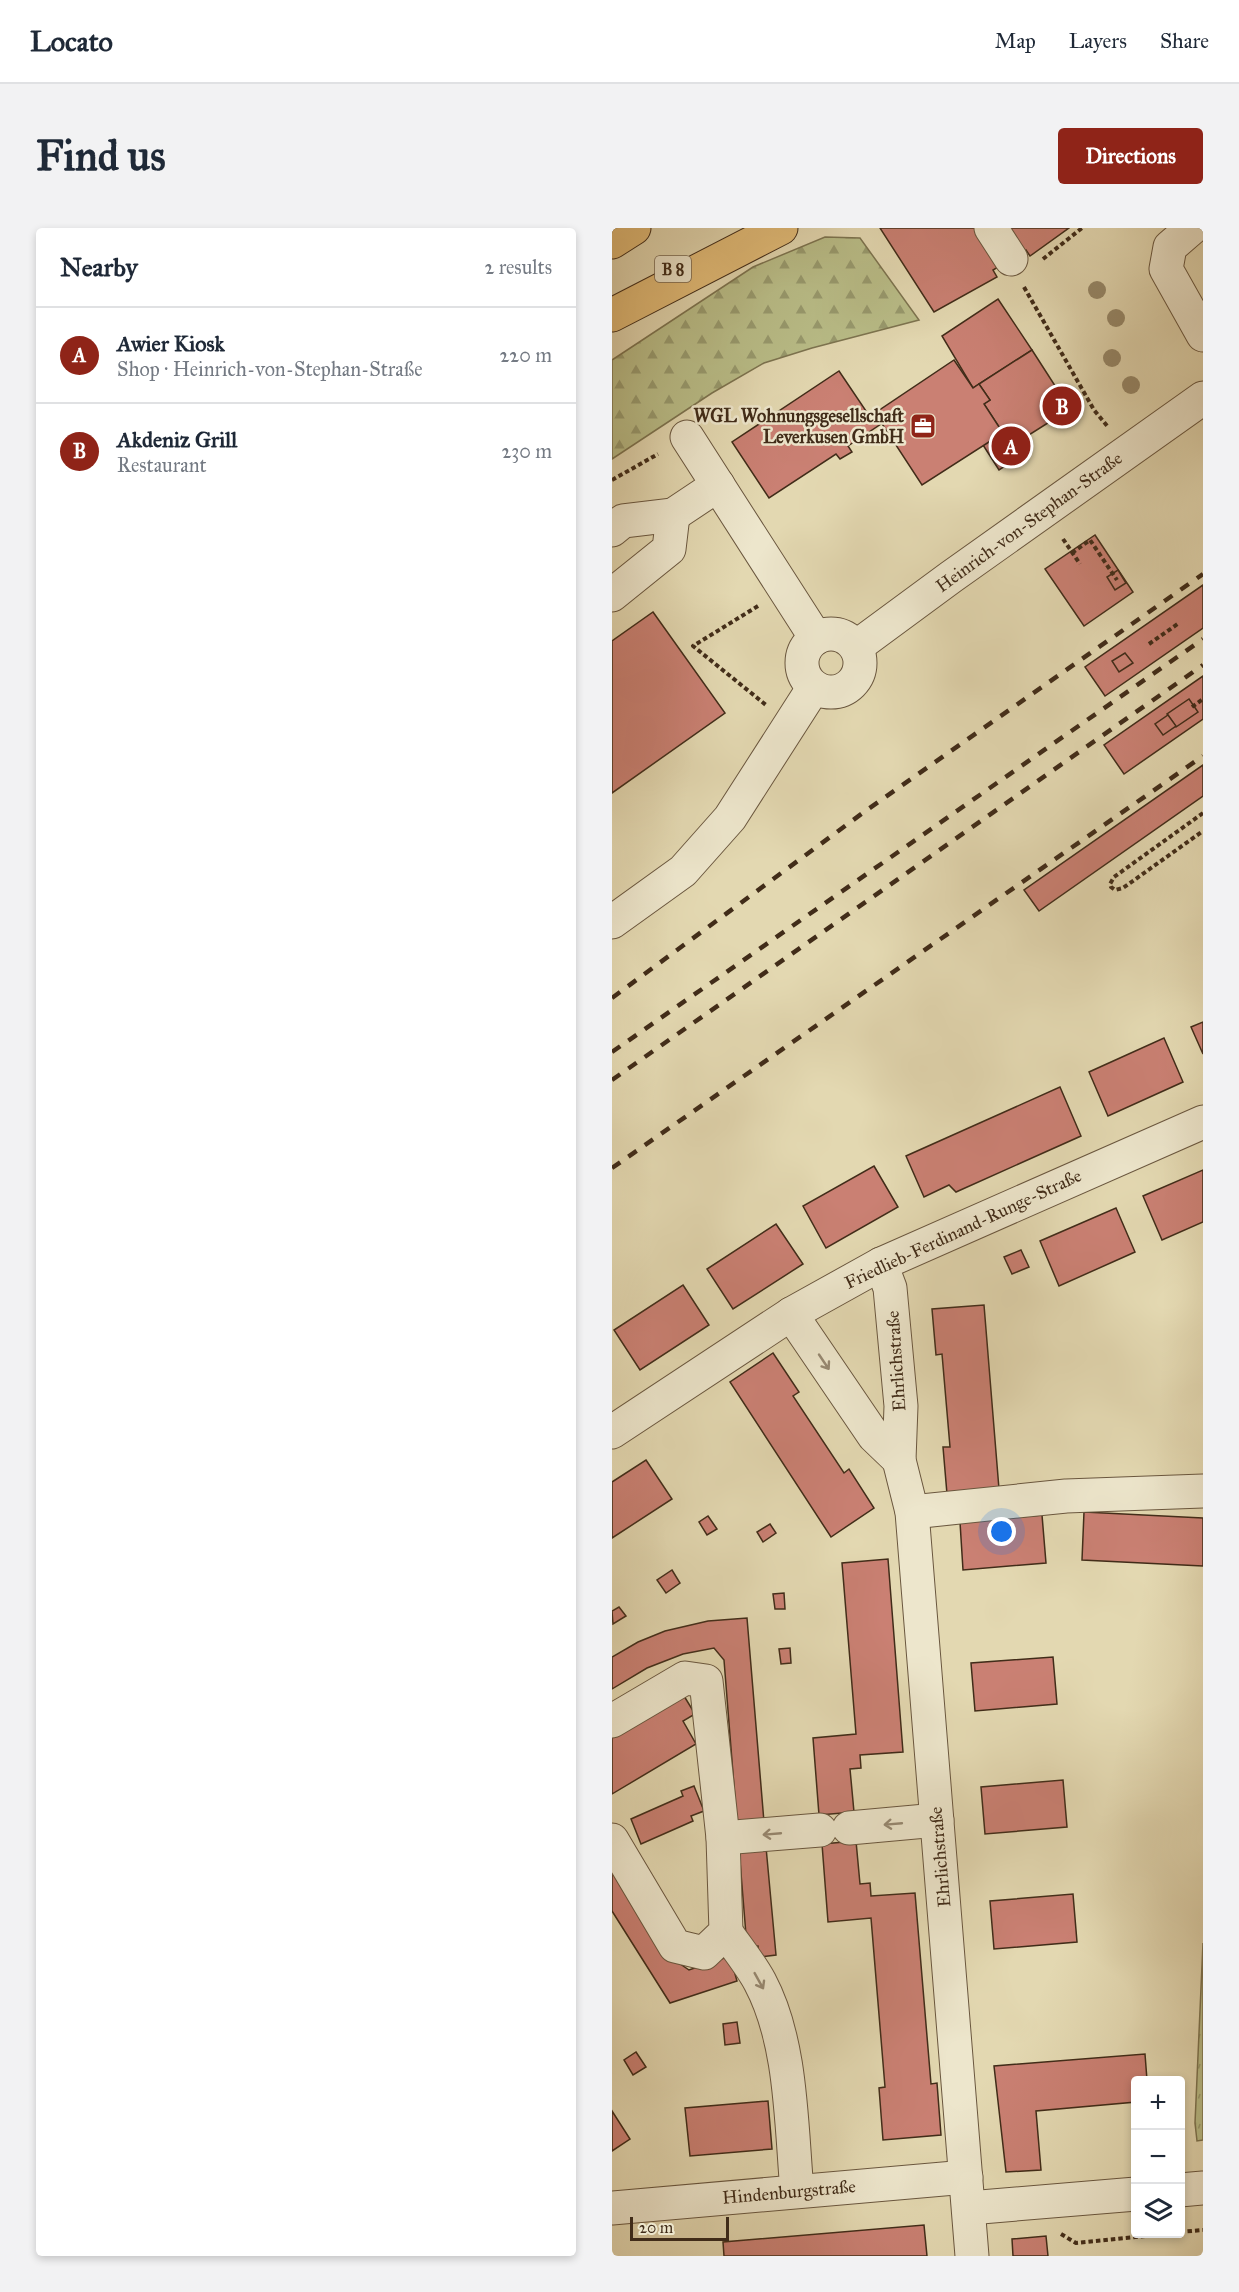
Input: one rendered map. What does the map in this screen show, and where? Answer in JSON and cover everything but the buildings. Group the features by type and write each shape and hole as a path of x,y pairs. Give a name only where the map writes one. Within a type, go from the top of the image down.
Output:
{"highway":[{"path":"612,243 634,228"},
{"name":"B 8","path":"612,310 734,228"},
{"path":"612,315 782,228"}],"street":[{"path":"991,228 1023,267"},
{"path":"1192,228 1170,247 1166,269 1203,335"},
{"name":"Heinrich-von-Stephan-Straße","path":"856,647 1203,398"},
{"path":"687,437 808,626 826,634 848,639 856,647 861,660 859,674 852,685 840,692 826,693 814,687 806,679 802,668 807,646 808,626"},
{"path":"612,530 623,521 673,515 718,485"},
{"path":"612,595 669,549 673,515"},
{"path":"612,922 683,871 730,818 814,687"},
{"name":"Friedlieb-Ferdinand-Runge-Straße","path":"612,1432 791,1314 881,1264 1203,1122"},
{"name":"Ehrlichstraße","path":"881,1264 890,1288 901,1406 898,1460 912,1512 972,2256"},
{"name":"Ehrlichstraße","path":"791,1314 874,1436 898,1460"},
{"path":"912,1512 1066,1496 1203,1491"},
{"path":"612,1721 685,1678 706,1681 723,1838 726,1932 760,1982 783,2049 797,2191"},
{"path":"723,1838 937,1820"},
{"path":"612,1840 675,1946 704,1953 726,1932"},
{"path":"1185,2190 1203,2188"},
{"name":"Hindenburgstraße","path":"612,2208 797,2191 1131,2194"}],"path":[{"path":"1082,228 1023,267 1094,410 1127,451"},
{"path":"612,480 687,437"},
{"path":"1059,533 1080,564"},
{"path":"1072,552 1090,540 1117,580"},
{"path":"789,724 693,646 765,602 788,620 808,626"},
{"path":"1149,644 1179,623"},
{"path":"1192,707 1203,699"},
{"path":"1203,813 1114,877 1110,884 1111,887 1115,890 1123,888 1203,831"},
{"path":"1185,2232 1203,2230"}],"green space":[{"path":"825,237 860,238 919,320 764,363 712,393 612,459 612,360 753,267"},
{"path":"1203,1943 1203,2140 1197,2141 1195,2123"}],"railway":[{"path":"612,998 864,812 1203,574"},
{"path":"612,1052 1203,639"},
{"path":"612,1080 1203,665"},
{"path":"612,1168 1203,756"}],"place":[{"name":"Akdeniz Grill","path":"1062,406"},
{"name":"WGL Wohnungsgesellschaft Leverkusen GmbH","path":"923,426"},
{"name":"Awier Kiosk","path":"1011,446"}]}
